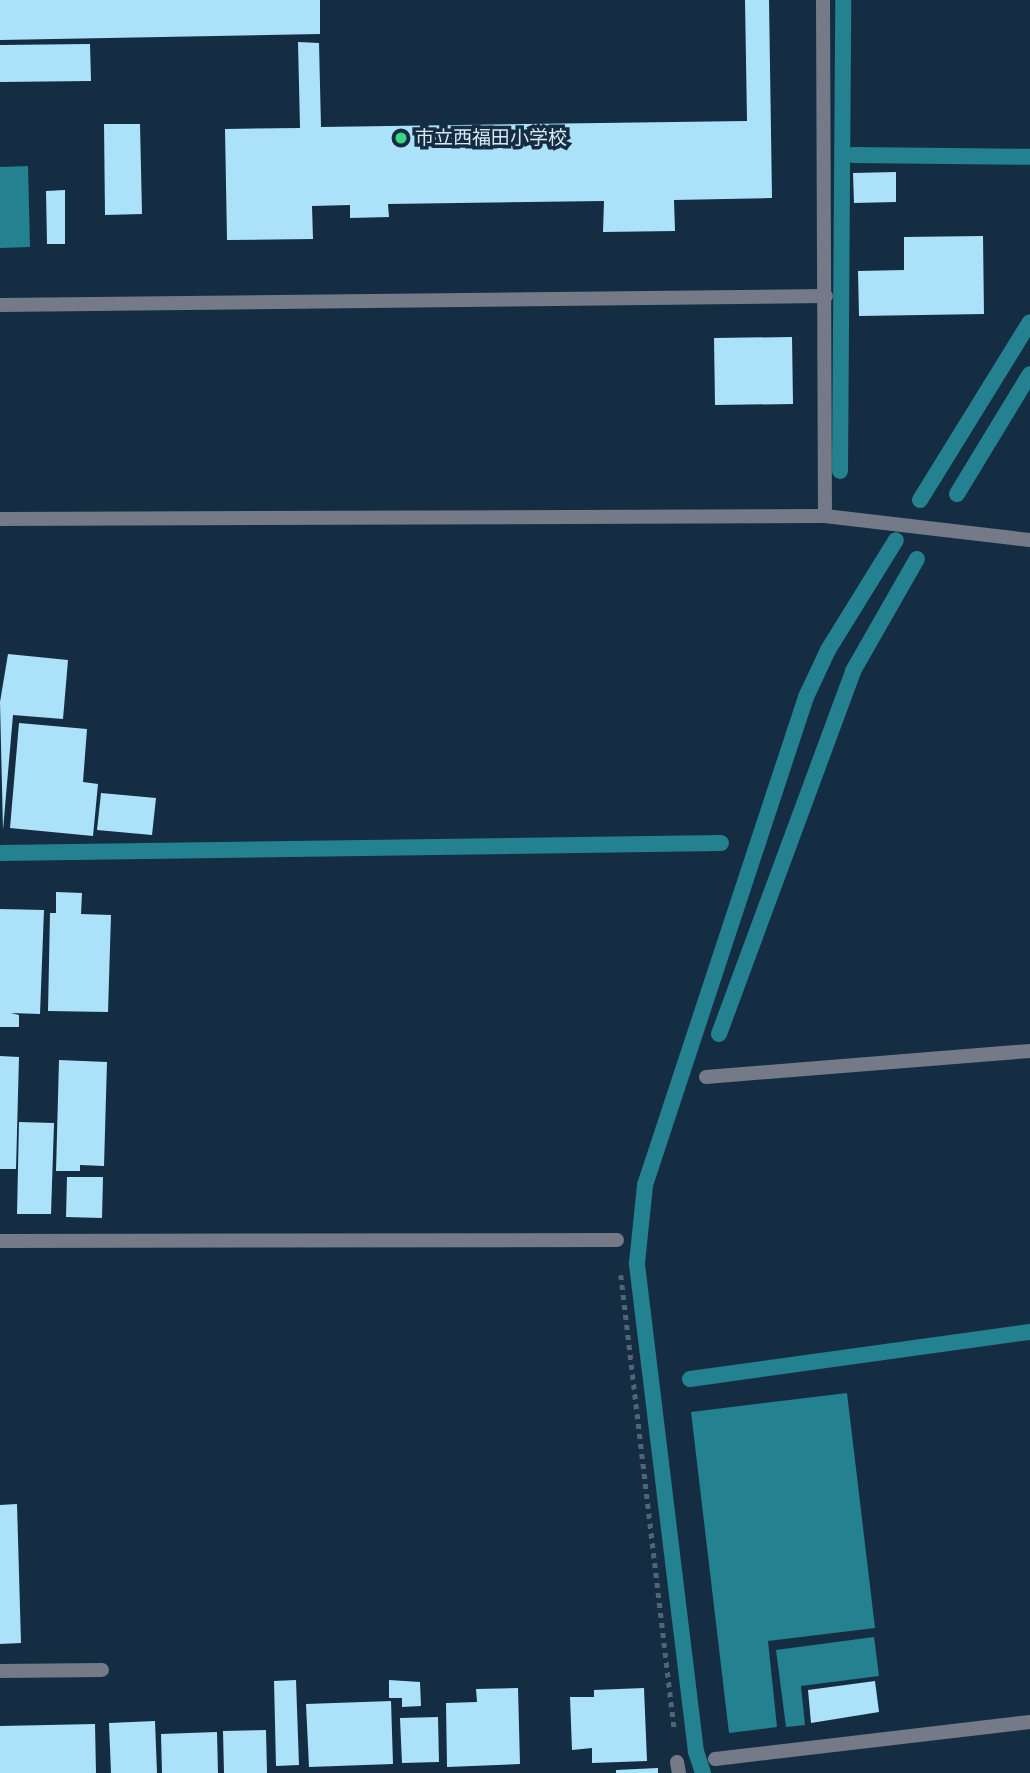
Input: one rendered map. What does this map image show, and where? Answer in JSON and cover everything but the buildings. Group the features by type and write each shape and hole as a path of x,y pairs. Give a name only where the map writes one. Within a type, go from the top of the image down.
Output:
{"street":[{"path":"823,0 825,516"},
{"path":"0,305 826,296"},
{"path":"0,519 825,516 1030,540"},
{"path":"706,1077 1030,1051"},
{"path":"0,1241 617,1240"},
{"path":"0,1671 102,1670"},
{"path":"715,1759 1030,1722"}],"path":[{"path":"617,1240 678,1768"}],"shaded area":[{"path":"28,166 30,247 0,248 0,167"},
{"path":"847,1393 875,1628 768,1641 777,1727 729,1733 691,1412"},
{"path":"874,1637 879,1676 801,1686 805,1725 786,1727 776,1650"}],"waterway":[{"path":"840,471 843,0"},
{"path":"853,155 1030,157"},
{"path":"920,500 1030,322"},
{"path":"957,494 1030,374"},
{"path":"703,1773 696,1752 637,1263 645,1185 806,697 828,650 896,540"},
{"path":"719,1034 853,671 917,559"},
{"path":"0,853 721,843"},
{"path":"690,1379 1030,1332"}],"place":[{"name":"市立西福田小学校","path":"401,138"}]}
